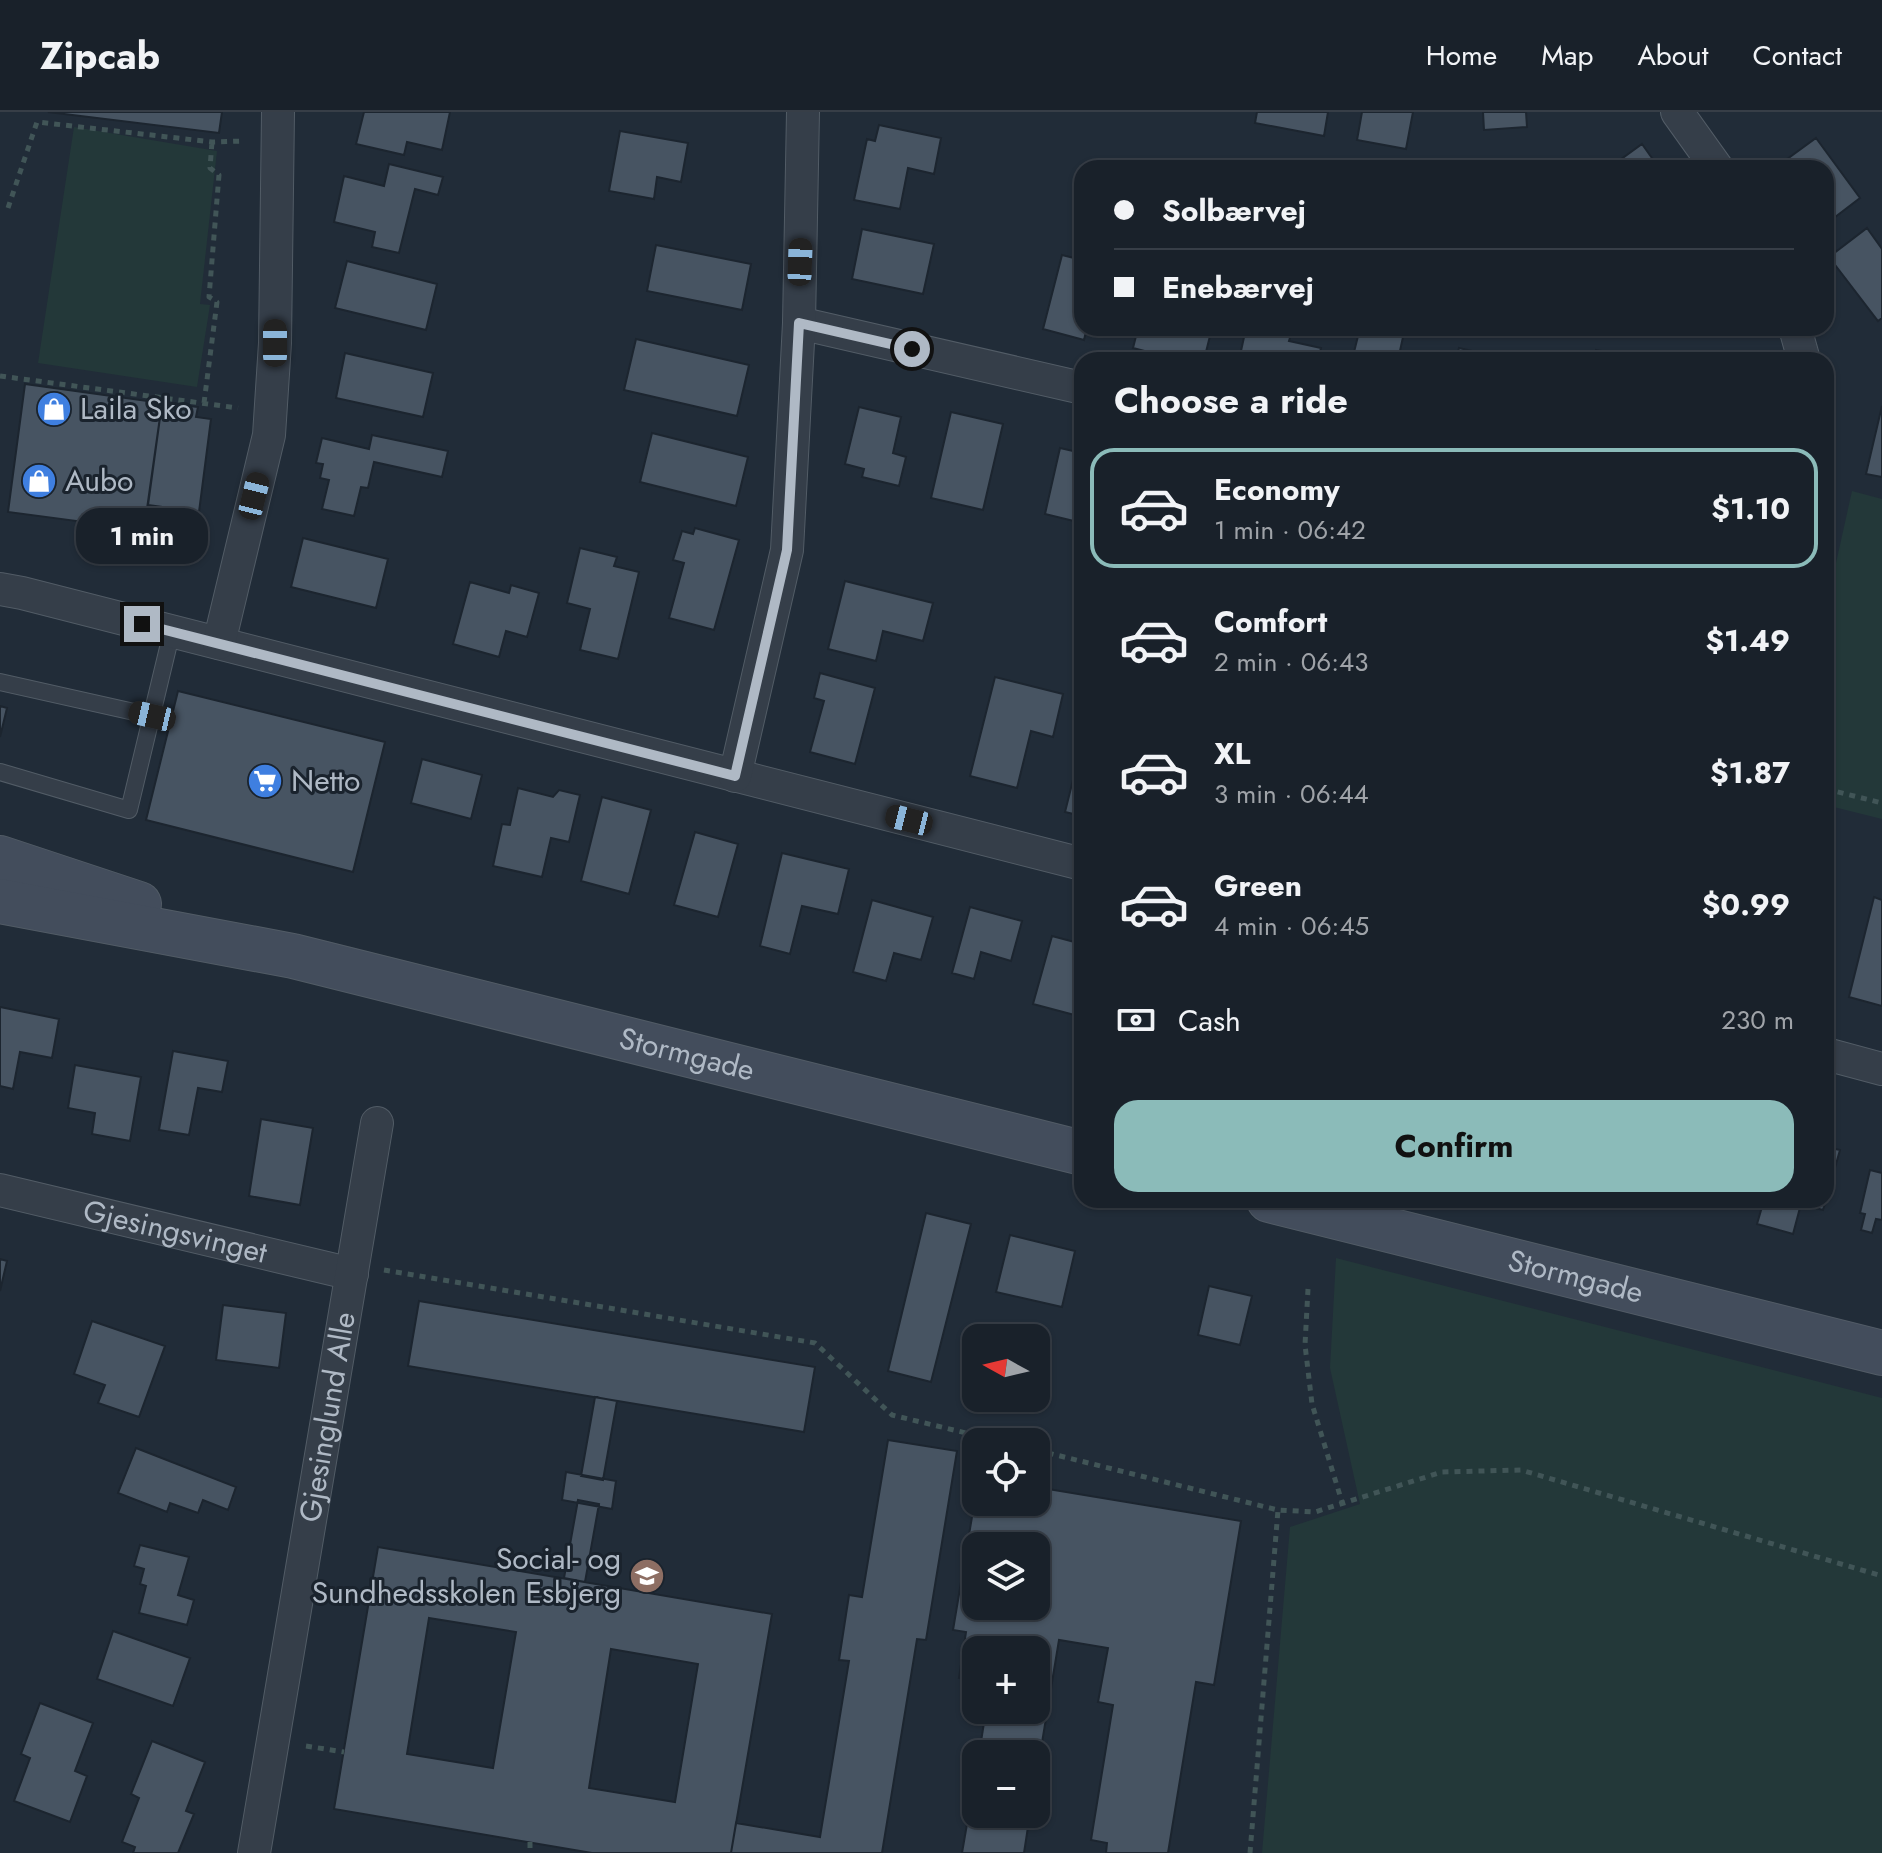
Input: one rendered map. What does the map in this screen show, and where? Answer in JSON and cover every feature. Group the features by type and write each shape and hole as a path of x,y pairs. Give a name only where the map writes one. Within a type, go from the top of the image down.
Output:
{"street":[{"path":"735,776 787,550 799,323 803,112"},
{"path":"1677,112 1711,160"},
{"path":"219,643 269,435 275,343 277,126"},
{"path":"799,323 1074,386"},
{"path":"0,589 1074,862"},
{"name":"Stormgade","path":"0,858 293,956"},
{"name":"Stormgade","path":"0,901 293,956 1074,1151"},
{"path":"1834,1056 1882,1069"},
{"name":"Gjesinglund Alle","path":"254,1853 377,1123"},
{"name":"Gjesingsvinget","path":"0,1190 352,1274"},
{"name":"Stormgade","path":"1301,1208 1882,1353"}],"lane":[{"path":"0,772 129,810 172,631"},
{"path":"0,682 152,716"}],"path":[{"path":"8,208 37,122 212,142 277,126"},
{"path":"204,403 217,302 209,297 219,175 210,168 212,142"},
{"path":"0,376 271,412"},
{"path":"1834,791 1882,803"},
{"path":"352,1274 375,1268 815,1343 892,1415 962,1432"},
{"path":"1308,1289 1305,1345 1312,1404 1342,1502"},
{"path":"1050,1453 1278,1510 1315,1512 1442,1472 1521,1470 1882,1576"},
{"path":"1250,1853 1278,1510"},
{"path":"530,1842 530,1853"}],"green space":[{"path":"74,127 217,151 200,304 210,305 197,387 38,363"},
{"path":"1852,491 1882,499 1882,819 1834,807 1834,572"},
{"path":"1336,1258 1882,1398 1882,1853 1262,1853 1290,1527 1360,1504 1330,1368"}],"building":[{"path":"48,112 222,112 219,133"},
{"path":"364,112 450,112 442,150 407,142 404,155 356,144"},
{"path":"1257,112 1328,112 1324,136 1255,123"},
{"path":"1362,112 1413,112 1406,149 1357,140"},
{"path":"1483,112 1526,112 1527,127 1484,130"},
{"path":"879,125 941,138 934,174 908,168 900,209 854,200 867,139 875,141"},
{"path":"620,131 688,143 681,182 657,177 654,199 609,191"},
{"path":"1816,138 1832,160 1786,160"},
{"path":"1642,144 1653,160 1620,160"},
{"path":"1834,163 1860,198 1834,218"},
{"path":"389,164 443,177 438,195 415,189 399,253 372,247 375,232 334,222 344,176 384,186"},
{"path":"1867,228 1882,249 1882,318 1878,321 1834,264 1834,253"},
{"path":"862,229 934,244 923,294 852,279"},
{"path":"656,245 751,264 742,310 647,291"},
{"path":"1062,255 1074,258 1074,336 1085,336 1084,340 1043,329"},
{"path":"347,261 437,284 426,330 335,308"},
{"path":"1136,336 1210,336 1206,352 1148,352 1133,348"},
{"path":"1244,336 1291,336 1289,341 1321,348 1320,352 1241,352"},
{"path":"1358,336 1403,336 1400,352 1354,352"},
{"path":"636,339 749,365 737,416 624,390"},
{"path":"345,353 433,373 423,417 336,398"},
{"path":"25,384 162,403 144,530 8,512"},
{"path":"162,403 198,407 196,417 211,419 199,512 148,505"},
{"path":"1882,406 1882,477 1866,474"},
{"path":"859,407 901,417 893,453 906,457 899,486 862,477 864,469 845,464"},
{"path":"951,412 1003,424 983,510 931,498"},
{"path":"652,433 748,457 736,506 640,482"},
{"path":"372,435 448,451 442,477 374,462 368,488 361,487 354,516 322,509 329,480 320,478 323,464 316,463 322,438 369,449"},
{"path":"1060,448 1074,451 1074,521 1045,514"},
{"path":"695,528 739,540 714,630 669,618 684,563 673,560 682,531 693,534"},
{"path":"303,538 388,559 376,608 291,587"},
{"path":"580,548 617,557 614,566 639,572 618,659 580,650 590,609 567,603"},
{"path":"845,581 933,603 923,641 883,631 876,661 828,649"},
{"path":"470,582 509,593 511,585 539,593 527,637 506,631 499,657 453,644"},
{"path":"820,673 875,688 855,764 810,752 824,701 814,698"},
{"path":"995,677 1063,694 1053,737 1031,731 1017,788 970,776"},
{"name":"Netto","path":"178,691 385,742 353,872 146,820"},
{"path":"0,706 7,708 0,737"},
{"path":"422,759 482,775 471,819 411,803"},
{"path":"1074,776 1074,814 1065,812"},
{"path":"518,788 553,797 559,790 580,795 569,842 551,838 542,877 493,866 502,824 510,825"},
{"path":"602,797 651,810 629,894 581,881"},
{"path":"695,832 738,844 718,917 674,905"},
{"path":"782,853 849,869 838,914 802,906 790,954 760,946"},
{"path":"1874,897 1882,900 1882,1006 1849,997"},
{"path":"872,900 933,917 921,960 894,953 886,981 853,972"},
{"path":"970,907 1022,921 1011,961 981,952 974,979 952,973"},
{"path":"1052,936 1074,942 1074,1015 1033,1004"},
{"path":"0,1007 59,1019 52,1058 20,1052 13,1089 0,1086"},
{"path":"173,1051 228,1061 222,1092 198,1088 189,1135 159,1130"},
{"path":"75,1065 141,1077 130,1141 92,1134 95,1113 68,1108"},
{"path":"261,1119 313,1128 300,1205 249,1196"},
{"path":"1834,1149 1840,1150 1834,1171"},
{"path":"1870,1170 1882,1173 1882,1220 1876,1219 1872,1233 1861,1230 1865,1214 1860,1213"},
{"path":"1762,1208 1800,1208 1793,1234 1757,1224"},
{"path":"926,1213 971,1224 931,1382 888,1371"},
{"path":"1010,1235 1075,1251 1062,1307 996,1292"},
{"path":"0,1259 7,1261 0,1291"},
{"path":"1209,1286 1252,1296 1240,1345 1198,1335"},
{"path":"419,1301 815,1367 804,1432 408,1366"},
{"path":"223,1305 286,1313 279,1368 216,1360"},
{"path":"92,1321 165,1346 139,1417 98,1403 105,1385 74,1374"},
{"path":"595,1397 617,1401 603,1480 581,1476"},
{"path":"888,1440 957,1451 926,1640 917,1639 882,1853 731,1853 736,1823 820,1837 849,1661 839,1660 849,1595 862,1597"},
{"path":"136,1448 236,1487 228,1510 203,1500 198,1513 170,1503 167,1512 118,1493"},
{"path":"566,1472 616,1481 612,1509 562,1500"},
{"path":"1050,1489 1241,1521 1214,1685 1196,1682 1168,1853 1106,1853 1107,1843 1091,1840 1113,1705 1098,1702 1108,1648 1059,1640 1050,1694 1050,1636 965,1636 966,1632 953,1630 962,1576 962,1620 1050,1620 1050,1532 969,1532 972,1516 1050,1516"},
{"path":"578,1500 599,1504 585,1582 564,1578"},
{"path":"140,1545 189,1557 178,1595 194,1600 187,1625 139,1613 146,1586 140,1584 144,1569 134,1566"},
{"path":"378,1547 772,1614 731,1853 592,1853 334,1809","holes":["429,1618 516,1632 493,1768 407,1754","611,1649 698,1664 675,1802 589,1788"]},
{"path":"113,1631 190,1658 173,1706 97,1679"},
{"path":"40,1703 93,1723 75,1771 87,1776 70,1822 14,1801 30,1758 21,1754"},
{"path":"984,1724 1045,1724 1042,1740 981,1740"},
{"path":"152,1741 205,1762 186,1811 194,1814 178,1853 133,1853 135,1847 122,1842 139,1798 131,1794"},
{"path":"966,1828 1028,1828 1024,1853 962,1853"}],"place":[{"name":"Laila Sko","path":"54,409"},
{"name":"Aubo","path":"39,481"},
{"name":"Netto","path":"265,781"},
{"name":"Social- og Sundhedsskolen Esbjerg","path":"647,1576"}],"route":[{"path":"142,624 735,776 787,550 799,323 912,349"}]}
